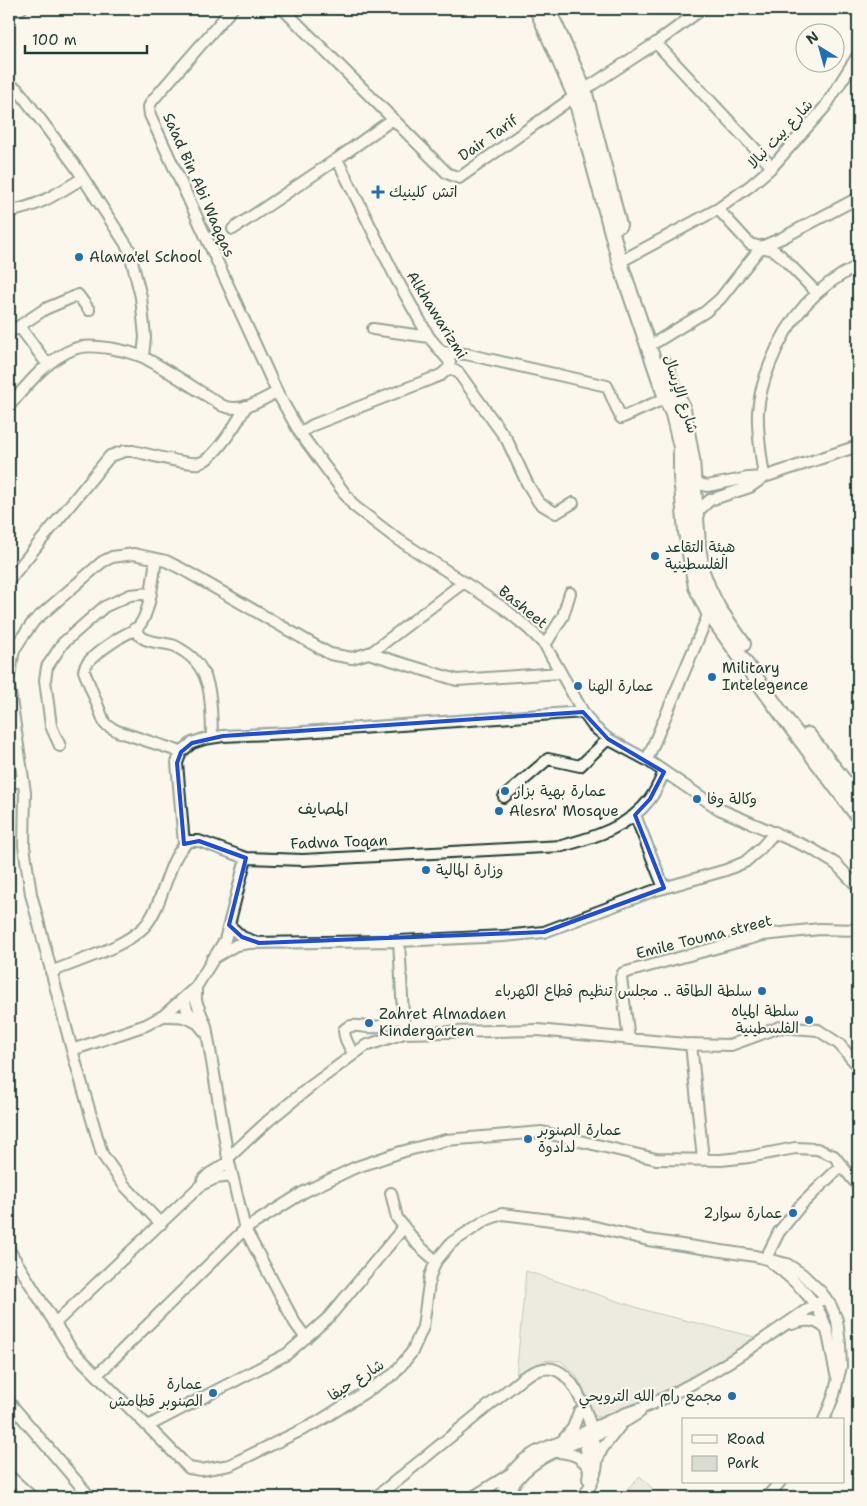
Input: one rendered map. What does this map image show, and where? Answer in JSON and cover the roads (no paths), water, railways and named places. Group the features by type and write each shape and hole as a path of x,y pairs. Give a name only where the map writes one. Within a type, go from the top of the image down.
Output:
{"main road":[{"name":"شارع الإرسال","path":"537,9 580,93"},
{"name":"شارع الإرسال","path":"548,9 580,93 611,188 624,260 666,398 674,414 681,447 681,476 686,532 696,587 709,613 858,816"},
{"name":"شارع الإرسال","path":"624,260 683,409 692,459 702,572 709,590 718,608 802,726 858,799"}],"street":[{"path":"9,12 21,9"},
{"name":"Sa'ad Bin Abi Waqqas","path":"232,9 152,101 149,107 150,115 276,392"},
{"path":"233,229 393,119 283,9"},
{"path":"580,93 656,43 702,9"},
{"path":"656,43 772,167"},
{"name":"شارع بيت نبالا","path":"624,260 718,209 772,167 825,107 858,56"},
{"path":"9,85 16,89 28,103 83,178 128,249 141,298 145,337 143,357"},
{"name":"Dair Tarif","path":"393,119 447,173 459,178 580,93"},
{"name":"Alkhawarizmi","path":"337,159 397,280 429,337 450,362 449,368 458,372 507,440 527,483 539,503 556,513 573,503"},
{"path":"9,211 24,209 53,196 83,178"},
{"path":"656,342 705,312 720,299 761,247 858,198"},
{"path":"718,209 750,244 773,250 780,255 817,293"},
{"path":"764,477 758,436 758,410 764,379 776,350 793,319 808,301 848,271 858,266"},
{"path":"9,333 45,309 78,295 89,310"},
{"path":"19,326 48,366"},
{"path":"373,329 429,337"},
{"path":"9,406 30,381 64,353 84,346 97,346 143,357 223,406 230,408 246,406 276,392"},
{"path":"441,352 466,354 607,386 621,418 666,398"},
{"path":"300,433 313,425 441,375 449,368"},
{"name":"Basheet","path":"276,392 300,433 354,506 393,536 505,609 545,645 583,712 593,726 608,739 647,760 720,809 812,849 836,864 858,887"},
{"path":"9,580 110,456 125,451 133,451 200,463 213,453 239,421 246,406"},
{"path":"693,479 707,486 748,478 764,477 858,446"},
{"path":"696,513 710,500 750,487 764,477"},
{"path":"9,676 14,650 34,621 93,569 112,557 121,555 134,554 166,561 330,654 352,658 368,654 383,645 464,582"},
{"path":"156,559 150,593 138,627 119,637 88,660 84,666 84,671 105,724 117,731 181,752"},
{"path":"60,746 51,726 46,667 63,643 104,607 130,595 150,593"},
{"path":"545,645 563,616 570,593"},
{"path":"647,760 709,613"},
{"path":"134,629 142,639 174,645 189,655 202,669 209,686 212,737"},
{"path":"368,654 457,680 560,673"},
{"path":"9,686 25,792 24,846 30,894 72,1050 102,1154 124,1185 161,1224"},
{"path":"51,972 123,943 145,926 157,908 178,850 184,844 177,763 181,752 192,743 212,737 583,712"},
{"path":"504,797 548,759 580,766 608,739"},
{"name":"Fadwa Toqan","path":"184,844 190,841 199,842 246,858 303,860 562,846 599,836 635,815 650,799 664,772"},
{"path":"9,783 23,780"},
{"path":"635,815 664,888"},
{"path":"212,959 236,945 399,941 504,936 544,932 664,888 726,870 745,862 775,832"},
{"path":"207,1035 187,1010 185,1002 225,940 246,858"},
{"path":"229,926 242,938 259,944"},
{"name":"Emile Touma street","path":"629,1039 621,978 623,973 763,935 820,929 858,930"},
{"path":"399,941 404,1033"},
{"path":"72,1050 146,1025 162,1016 192,990"},
{"path":"192,990 206,1026 228,1160 245,1230 295,1323 306,1338"},
{"path":"354,1054 348,1046 344,1035 344,1030 347,1027 351,1025 375,1027 395,1020 403,1012"},
{"path":"162,1016 189,1018 197,1023"},
{"path":"201,1185 202,1181 209,1174 218,1170 268,1121 310,1086 365,1046 404,1033 538,1030 691,1044 731,1045 780,1027 818,1030 839,1044 858,1066"},
{"path":"691,1044 703,1159"},
{"path":"98,1374 245,1230 304,1192 354,1168 401,1152 446,1140 542,1132 656,1159 721,1160 749,1157 795,1148 817,1149 834,1156 858,1186"},
{"path":"766,1258 779,1232 789,1219 821,1184 842,1165"},
{"path":"55,1323 201,1185 216,1178 232,1176"},
{"path":"391,1193 397,1218 418,1244 436,1262"},
{"name":"شارع حيفا","path":"9,1250 71,1349 98,1374 189,1468 200,1470 230,1465 318,1422 394,1374 412,1352 423,1327 430,1276 436,1262 451,1243 486,1220 502,1214 583,1224 648,1240 766,1258 787,1264 802,1274 825,1297 837,1320 841,1366 834,1396 825,1418"},
{"path":"148,1426 287,1354 329,1317 404,1227"},
{"name":"شارع حيفا","path":"766,1258 797,1283 819,1312 826,1329 837,1378"},
{"path":"781,1327 795,1314 803,1298 797,1283"},
{"path":"588,1435 610,1420 648,1406 696,1383 723,1367 825,1297"},
{"path":"781,1327 801,1320 810,1320 819,1322 826,1329"},
{"path":"376,1497 524,1377 537,1370 552,1369 565,1375 575,1389 597,1460"},
{"path":"9,1402 90,1497"},
{"path":"502,1497 511,1474 518,1464 532,1454 559,1447 623,1423 648,1406"},
{"path":"582,1411 600,1421 610,1420"},
{"path":"507,1497 518,1479 528,1468 559,1447 573,1428 582,1411"},
{"path":"584,1497 596,1472 597,1460 606,1443 623,1423"},
{"path":"584,1497 589,1470 588,1435"},
{"path":"559,1447 577,1456 586,1464 589,1470"},
{"path":"473,1497 511,1474"},
{"path":"9,1476 32,1497"},
{"path":"767,1497 778,1484"}],"place":[{"name":"اتش كلينيك","path":"378,192"},
{"name":"Alawa'el School","path":"79,257"},
{"name":"هيئة التقاعد الفلسطينية","path":"655,556"},
{"name":"Military Intelegence","path":"712,677"},
{"name":"عمارة الهنا","path":"578,686"},
{"name":"عمارة بهية بزار","path":"505,791"},
{"name":"وكالة وفا","path":"697,799"},
{"name":"Alesra' Mosque","path":"499,811"},
{"name":"وزارة المالية","path":"426,870"},
{"name":"سلطة الطاقة .. مجلس تنظيم قطاع الكهرباء","path":"762,991"},
{"name":"سلطة المياه الفلسطينية","path":"809,1020"},
{"name":"Zahret Almadaen Kindergarten","path":"369,1023"},
{"name":"عمارة الصنوبر لدادوة","path":"528,1139"},
{"name":"عمارة سوار2","path":"793,1213"},
{"name":"عمارة الصنوبر قطامش","path":"213,1393"},
{"name":"مجمع رام الله الترويحي","path":"732,1396"}],"district":[{"name":"المصايف","path":"323,808"}]}
